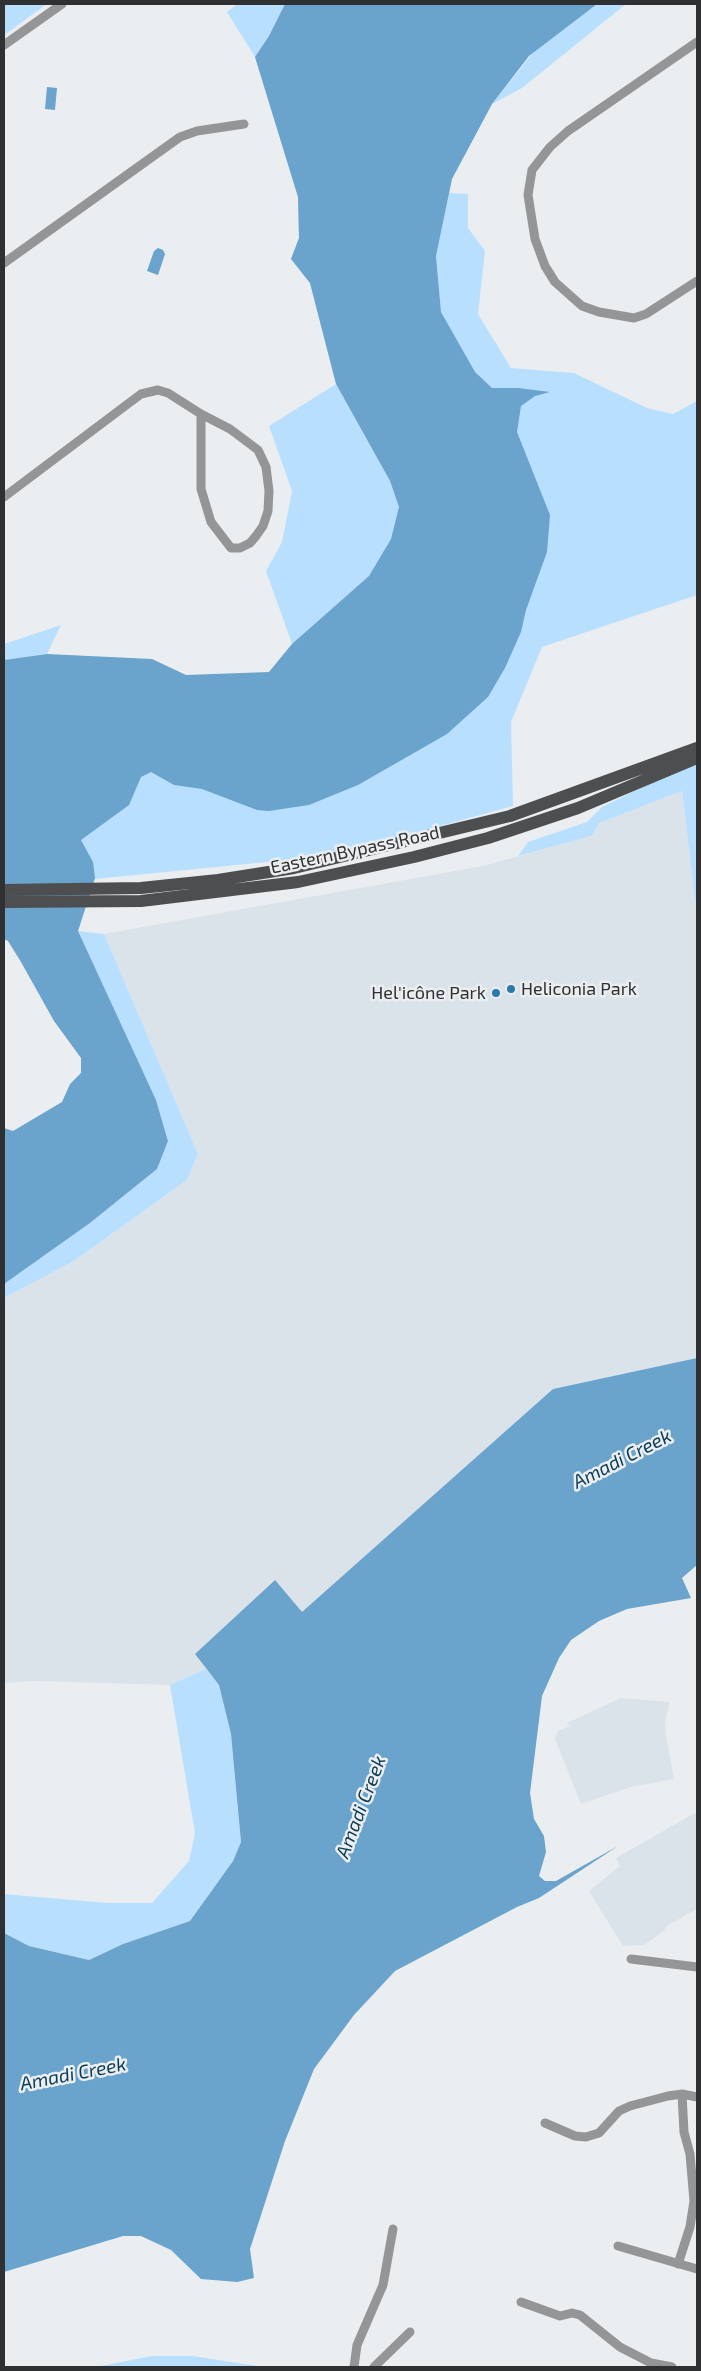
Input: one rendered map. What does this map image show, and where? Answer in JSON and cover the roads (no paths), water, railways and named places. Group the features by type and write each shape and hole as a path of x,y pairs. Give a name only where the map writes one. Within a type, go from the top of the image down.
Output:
{"main road":[{"name":"Eastern Bypass Road","path":"4,890 141,895 294,868 484,824 697,748"},
{"name":"Eastern Bypass Road","path":"4,902 141,895 298,882 414,857 488,838 578,808 697,758"}],"street":[{"path":"4,45 62,4"},
{"path":"697,42 568,132 550,147 532,170 528,194 535,239 545,266 555,282 582,306 599,312 634,318 646,314 697,280"},
{"path":"4,263 180,137 198,131 244,124"},
{"path":"4,497 141,394 158,390 168,393 246,440 258,450 266,467 269,491 268,511 263,526 256,536 250,543 240,548 231,548 211,522 204,497 200,464 201,414"},
{"path":"631,1959 697,1968"},
{"path":"545,2122 575,2136 586,2137 599,2133 619,2111 630,2106 682,2094 697,2097"},
{"path":"678,2264 690,2227 694,2201 690,2154 684,2132 682,2094"},
{"path":"354,2367 357,2345 383,2285 394,2229"},
{"path":"618,2246 697,2269"},
{"path":"521,2302 560,2316 572,2313 580,2315 620,2348 651,2362 672,2367"},
{"path":"374,2367 410,2332"}],"water":[{"path":"285,4 597,4 529,56 492,104 452,179 436,256 441,312 475,372 492,388 518,388 550,392 535,396 521,406 517,432 550,515 547,552 526,610 521,632 505,668 488,697 447,734 358,785 309,805 269,811 257,810 202,789 174,785 151,772 141,777 129,805 81,840 93,862 95,878 78,931 156,1100 168,1141 157,1169 90,1223 4,1284 4,1128 13,1131 62,1102 70,1084 81,1073 81,1058 54,1021 21,962 8,941 4,939 4,660 47,654 152,659 186,675 269,672 292,644 369,576 391,539 399,507 390,481 336,384 310,283 291,259 299,238 298,197 255,57 269,36"},
{"path":"47,87 57,88 55,110 45,109"},
{"path":"158,248 163,250 165,254 158,275 147,271 154,251"},
{"name":"Amadi Creek","path":"697,1358 697,1565 682,1578 691,1598 627,1609 599,1621 571,1640 559,1658 542,1696 530,1793 534,1819 544,1836 546,1852 539,1876 545,1881 556,1881 618,1846 539,1898 517,1907 395,1971 354,2015 314,2069 285,2141 250,2249 254,2278 237,2282 201,2279 171,2250 141,2236 123,2236 4,2272 4,1933 29,1946 89,1960 123,1944 190,1921 233,1861 241,1842 231,1734 219,1685 195,1654 275,1580 302,1612 553,1389"}],"place":[{"name":"Heliconia Park","path":"511,989"},
{"name":"Hel'icône Park","path":"496,993"}]}
